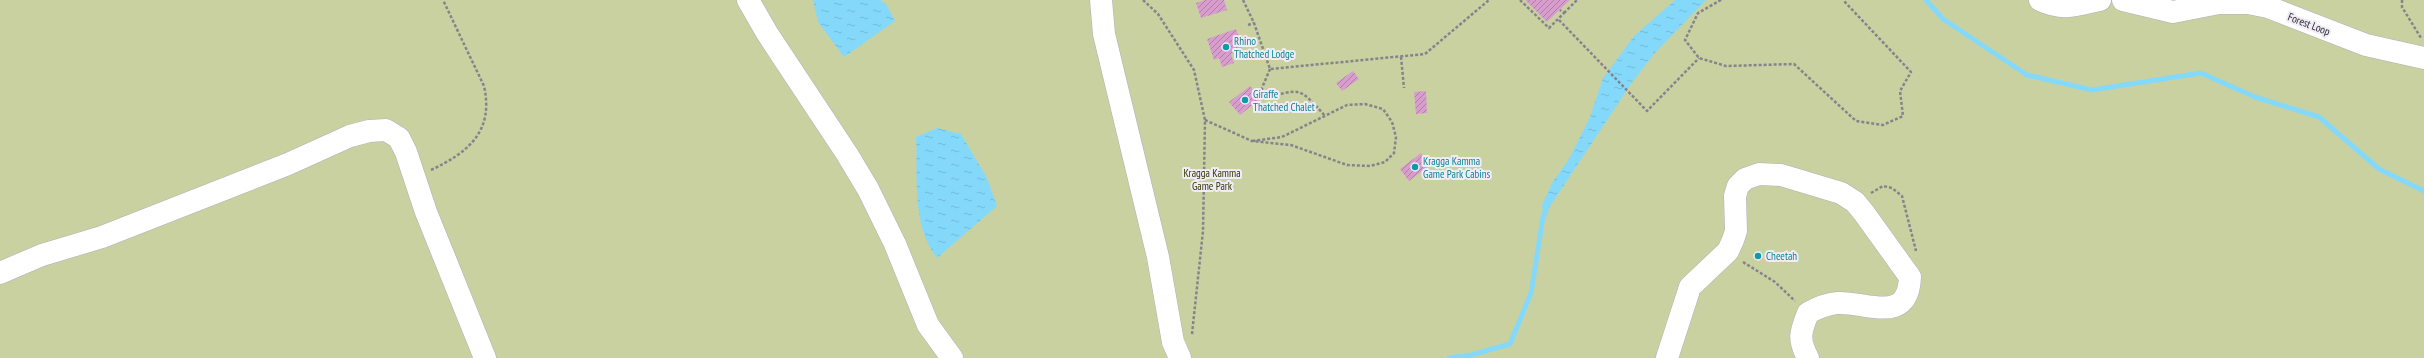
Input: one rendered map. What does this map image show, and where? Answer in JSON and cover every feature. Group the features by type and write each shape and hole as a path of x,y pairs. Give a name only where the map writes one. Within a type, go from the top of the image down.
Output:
{"lane":[{"path":"748,0 767,33 847,154 868,189 895,244 928,325 952,358"},
{"path":"1101,0 1104,34 1158,257 1173,342 1180,358"},
{"path":"2040,0 2055,6 2066,7 2100,0"},
{"name":"Forest Loop","path":"2123,0 2174,12 2219,3 2248,3 2268,7 2366,46 2424,58"},
{"path":"0,273 42,255 72,248 102,237 288,164 350,136 369,130 386,130 399,138 406,152 426,212 485,358"},
{"path":"1667,358 1690,287 1728,251 1736,230 1735,196 1738,186 1745,179 1759,174 1781,175 1841,193 1855,202 1910,277 1910,287 1895,306 1884,309 1851,303 1837,303 1821,306 1808,313 1801,330 1800,343 1808,358"}],"path":[{"path":"415,178 460,155 475,141 484,124 488,102 484,86 443,0"},
{"path":"1142,0 1158,14 1194,70 1205,120 1203,231 1192,337"},
{"path":"1243,0 1254,23 1270,69 1264,82 1263,99 1293,90 1308,96 1325,116"},
{"path":"1270,69 1401,57 1430,51 1489,0"},
{"path":"1520,0 1548,28 1559,20 1577,0"},
{"path":"1721,0 1698,14 1685,40 1699,58 1726,66 1794,64 1856,121 1883,125 1903,116 1900,90 1911,72 1844,0"},
{"path":"2402,0 2402,7 2424,41"},
{"path":"1560,10 1564,14"},
{"path":"1559,20 1647,111 1699,58"},
{"path":"1248,25 1254,23"},
{"path":"1401,57 1404,88"},
{"path":"1205,120 1252,141 1291,146 1347,165 1370,166 1385,162 1394,153 1396,137 1392,122 1383,109 1365,104 1347,105 1282,137 1252,141"},
{"path":"1855,202 1883,186 1892,188 1902,196 1916,251 1911,264 1910,277"},
{"path":"1728,251 1775,282 1808,313"}],"green space":[{"name":"Kragga Kamma Game Park","path":"0,0 2424,0 2424,358 0,358"}],"water":[{"path":"813,0 880,0 886,4 895,21 844,57 818,22"},
{"path":"1675,0 1706,0 1654,54 1631,84 1543,217 1542,205 1552,183 1569,159 1590,117 1603,78 1634,36"},
{"path":"937,128 961,134 987,178 997,206 937,258 929,245 919,215 916,137"}],"building":[{"path":"1205,0 1224,0 1227,10 1201,18 1196,3"},
{"path":"1525,0 1570,0 1547,22"},
{"name":"Rhino Thatched Lodge","path":"1236,29 1239,38 1243,36 1244,42 1240,43 1243,51 1231,54 1234,63 1222,67 1219,58 1214,60 1207,39"},
{"path":"1353,71 1359,79 1342,91 1336,83"},
{"name":"Giraffe Thatched Chalet","path":"1250,86 1260,99 1240,115 1229,102"},
{"path":"1426,91 1427,113 1416,114 1414,92"},
{"name":"Kragga Kamma Game Park Cabins","path":"1421,153 1430,165 1409,181 1400,169"}],"waterway":[{"path":"1926,0 1943,19 2027,75 2092,90 2201,73 2255,97 2319,117 2379,169 2424,191"},
{"path":"1449,358 1471,355 1510,344 1531,293 1543,217 1546,211"}],"place":[{"name":"Rhino Thatched Lodge","path":"1226,47"},
{"name":"Giraffe Thatched Chalet","path":"1245,100"},
{"name":"Kragga Kamma Game Park Cabins","path":"1415,167"},
{"name":"Cheetah","path":"1758,256"}]}
